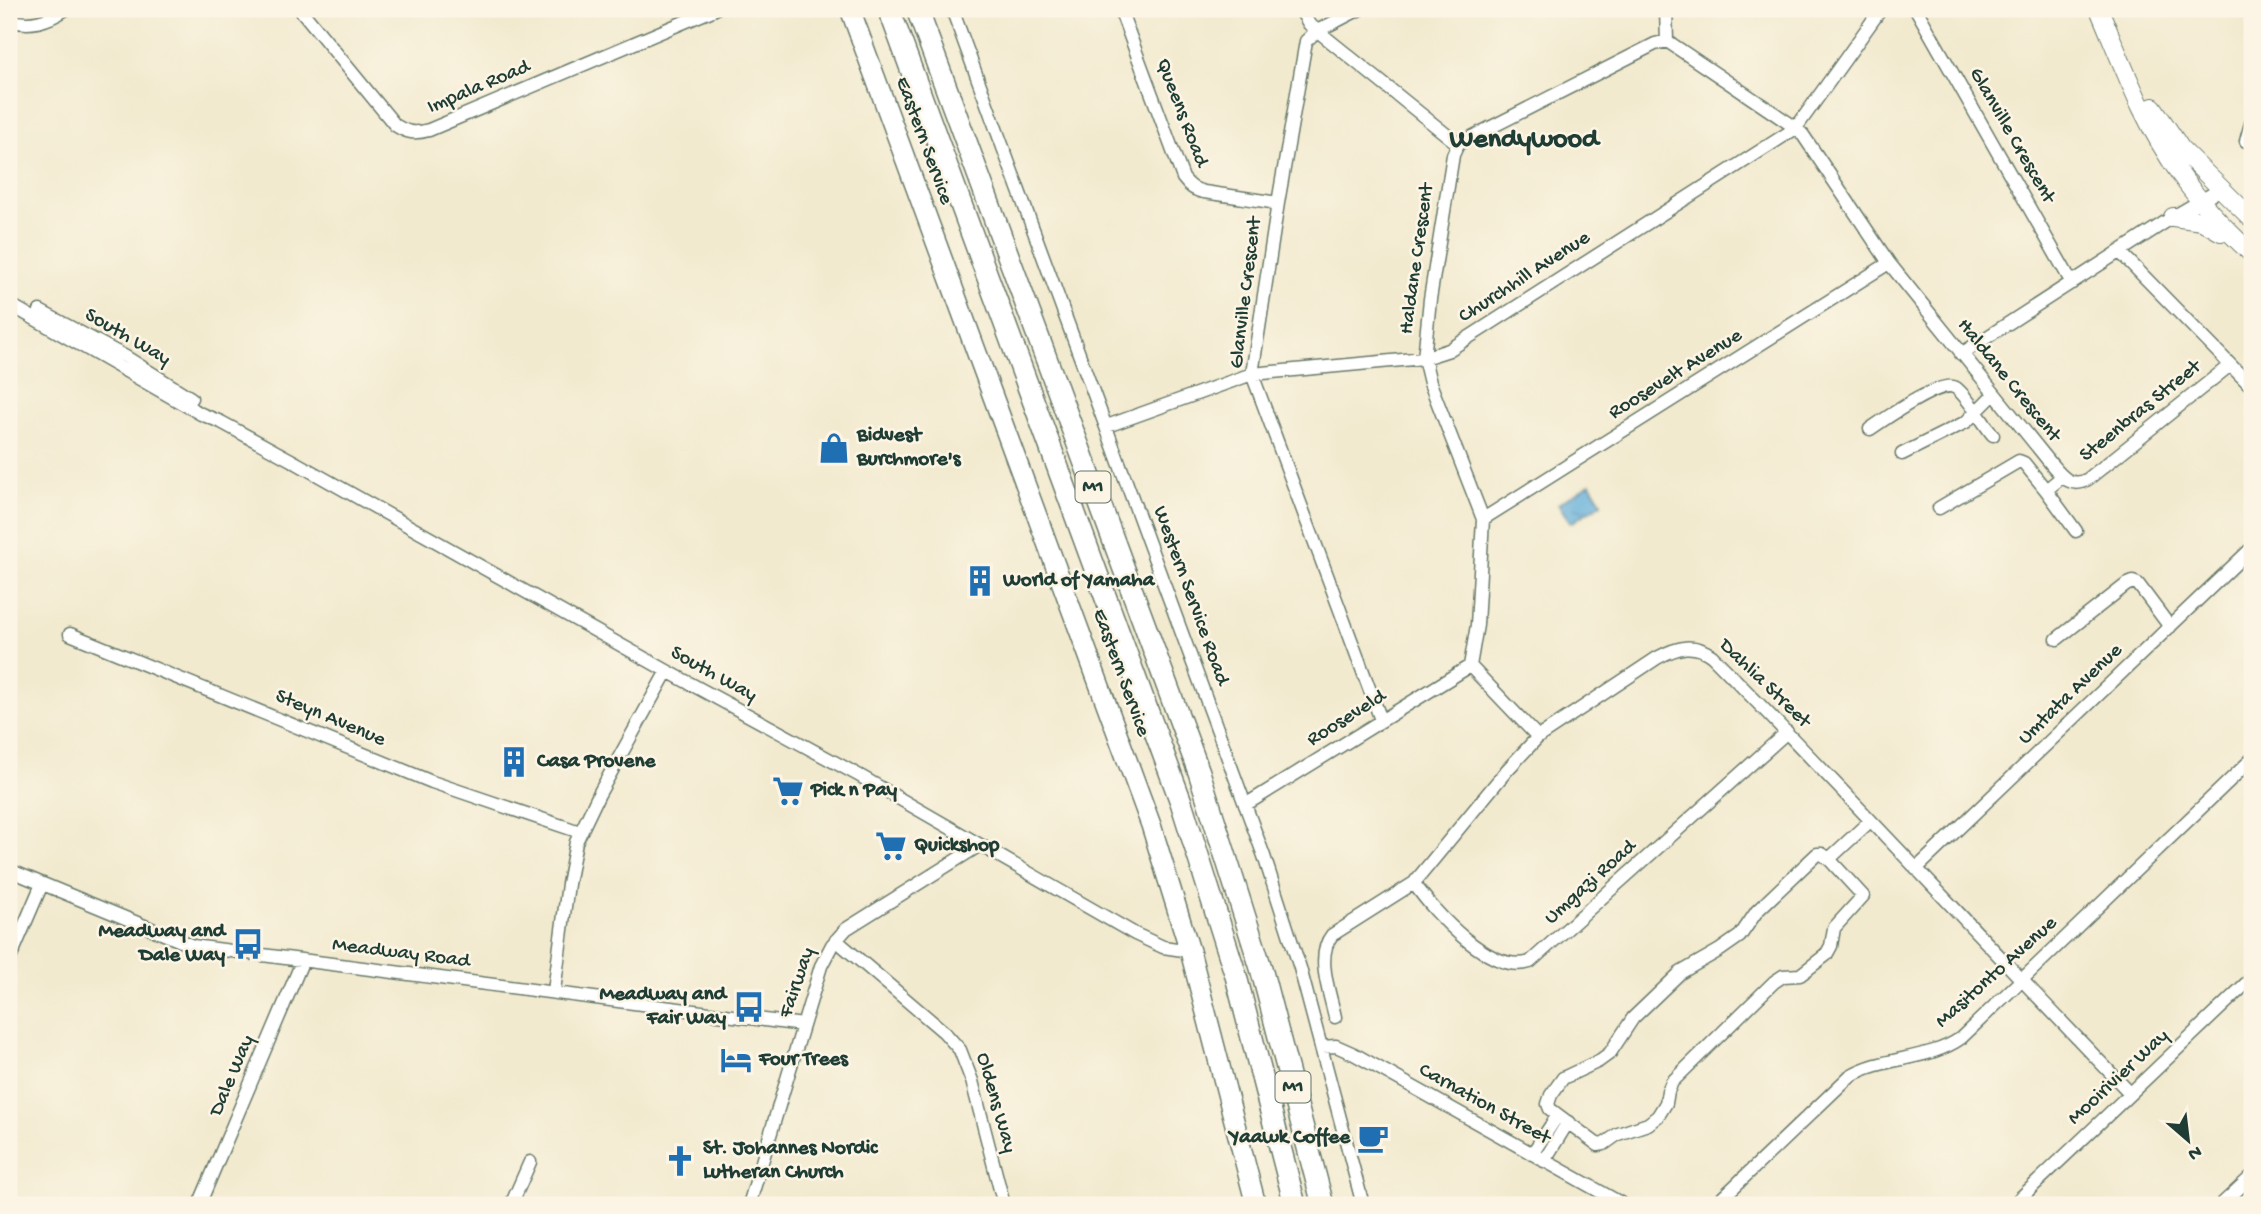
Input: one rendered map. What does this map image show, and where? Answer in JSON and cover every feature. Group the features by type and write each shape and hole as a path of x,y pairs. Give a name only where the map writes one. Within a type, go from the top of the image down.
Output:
{"highway":[{"name":"M1","path":"889,9 1185,814 1236,976 1295,1205"},
{"name":"M1","path":"917,9 1199,772 1257,956 1323,1205"}],"main road":[{"name":"Eastern Service","path":"850,9 1150,825 1190,951 1256,1205"},
{"path":"2099,9 2153,131 2180,175 2252,254"},
{"path":"2105,9 2133,70 2170,136 2252,219"},
{"path":"2180,175 2181,195 2175,216 2202,221 2237,240"}],"street":[{"path":"9,20 23,23 45,21 66,9"},
{"name":"Impala Road","path":"300,9 395,125 404,131 415,133 429,130 715,9"},
{"name":"Western Service Road","path":"952,9 1107,426 1293,943 1363,1205"},
{"name":"Queens Road","path":"1120,9 1183,178 1192,188 1204,192 1278,203"},
{"path":"1300,9 1307,22 1317,31 1458,144 1655,44 1667,41 1666,9"},
{"path":"1317,31 1360,9"},
{"name":"Churchhill Avenue","path":"1107,426 1252,374 1424,358 1440,354 1796,128 1881,9"},
{"name":"Glanville Crescent","path":"1916,9 2072,283"},
{"name":"Glanville Crescent","path":"1317,31 1310,35 1305,48 1252,374 1381,720"},
{"name":"Haldane Crescent","path":"1667,41 1796,128 1810,144 1889,263 2062,477 2074,484"},
{"path":"2246,141 2252,120"},
{"name":"Haldane Crescent","path":"1458,144 1450,171 1435,261 1424,358 1430,383 1483,519 1477,625 1470,666"},
{"path":"1961,354 2221,189"},
{"path":"2120,252 2252,387"},
{"name":"Roosevelt Avenue","path":"1483,519 1889,263"},
{"name":"South Way","path":"9,294 126,357 207,408 221,422"},
{"name":"South Way","path":"9,304 201,414 221,422 1152,943 1190,951"},
{"name":"Steenbras Street","path":"2074,484 2088,479 2229,366"},
{"path":"1870,429 1941,387 1954,386 1993,435"},
{"path":"1902,454 1966,422 1994,394"},
{"path":"1939,508 2019,461 2024,463 2046,490 2076,531"},
{"path":"2046,490 2062,477"},
{"name":"Umtata Avenue","path":"1916,869 2252,548"},
{"path":"2057,639 2126,584 2133,582 2138,584 2170,626"},
{"name":"Steyn Avenue","path":"70,634 432,782 580,832"},
{"name":"Dahlia Street","path":"1335,1017 1324,958 1328,940 1414,883 1507,770 1538,737 1657,658 1677,648 1688,647 1697,648 1712,656 2130,1093"},
{"path":"1470,666 1538,737"},
{"name":"Rooseveld","path":"1245,805 1470,666"},
{"path":"554,992 572,855 580,832 667,671"},
{"name":"Umgazi Road","path":"1414,883 1440,918 1471,942 1507,963 1530,962 1787,732"},
{"name":"Masitonto Avenue","path":"1715,1205 1850,1076 1863,1069 1955,1042 2252,759"},
{"path":"1829,859 1870,821"},
{"name":"Fairway","path":"750,1204 821,966 836,940 854,924 980,845"},
{"path":"1819,853 1829,859 1863,896 1834,928 1831,946 1826,955 1800,975 1783,976 1774,982 1672,1082 1662,1110 1648,1124 1618,1134 1601,1145 1563,1119 1550,1108 1549,1100 1563,1078 1599,1061 1610,1052 1633,1018 1685,969 1740,936 1757,911 1810,858 1819,853"},
{"name":"Meadway Road","path":"9,870 184,944 302,962 803,1025"},
{"path":"9,961 42,884"},
{"name":"Oldens Way","path":"836,940 944,1031 960,1050 972,1081 1004,1205"},
{"name":"Dale Way","path":"199,1205 302,962"},
{"name":"Mooirivier Way","path":"2013,1205 2252,978"},
{"name":"Carnation Street","path":"1322,1047 1336,1046 1354,1054 1624,1205"},
{"path":"1532,1154 1563,1119"},
{"path":"1545,1161 1563,1119"},
{"path":"511,1205 530,1162"},
{"path":"2221,1205 2252,1176"}],"water":[{"path":"1590,484 1602,503 1571,523 1558,504"}],"place":[{"name":"Bidvest Burchmore's","path":"834,448"},
{"name":"World of Yamaha","path":"980,581"},
{"name":"Casa Provene","path":"514,762"},
{"name":"Pick n Pay","path":"788,791"},
{"name":"Quickshop","path":"891,846"},
{"name":"Meadway and Dale Way","path":"248,944"},
{"name":"Meadway and Fair Way","path":"749,1007"},
{"name":"Four Trees","path":"736,1060"},
{"name":"Yaawk Coffee","path":"1373,1138"},
{"name":"St. Johannes Nordic Lutheran Church","path":"680,1161"}],"district":[{"name":"Wendywood","path":"1524,140"}]}
